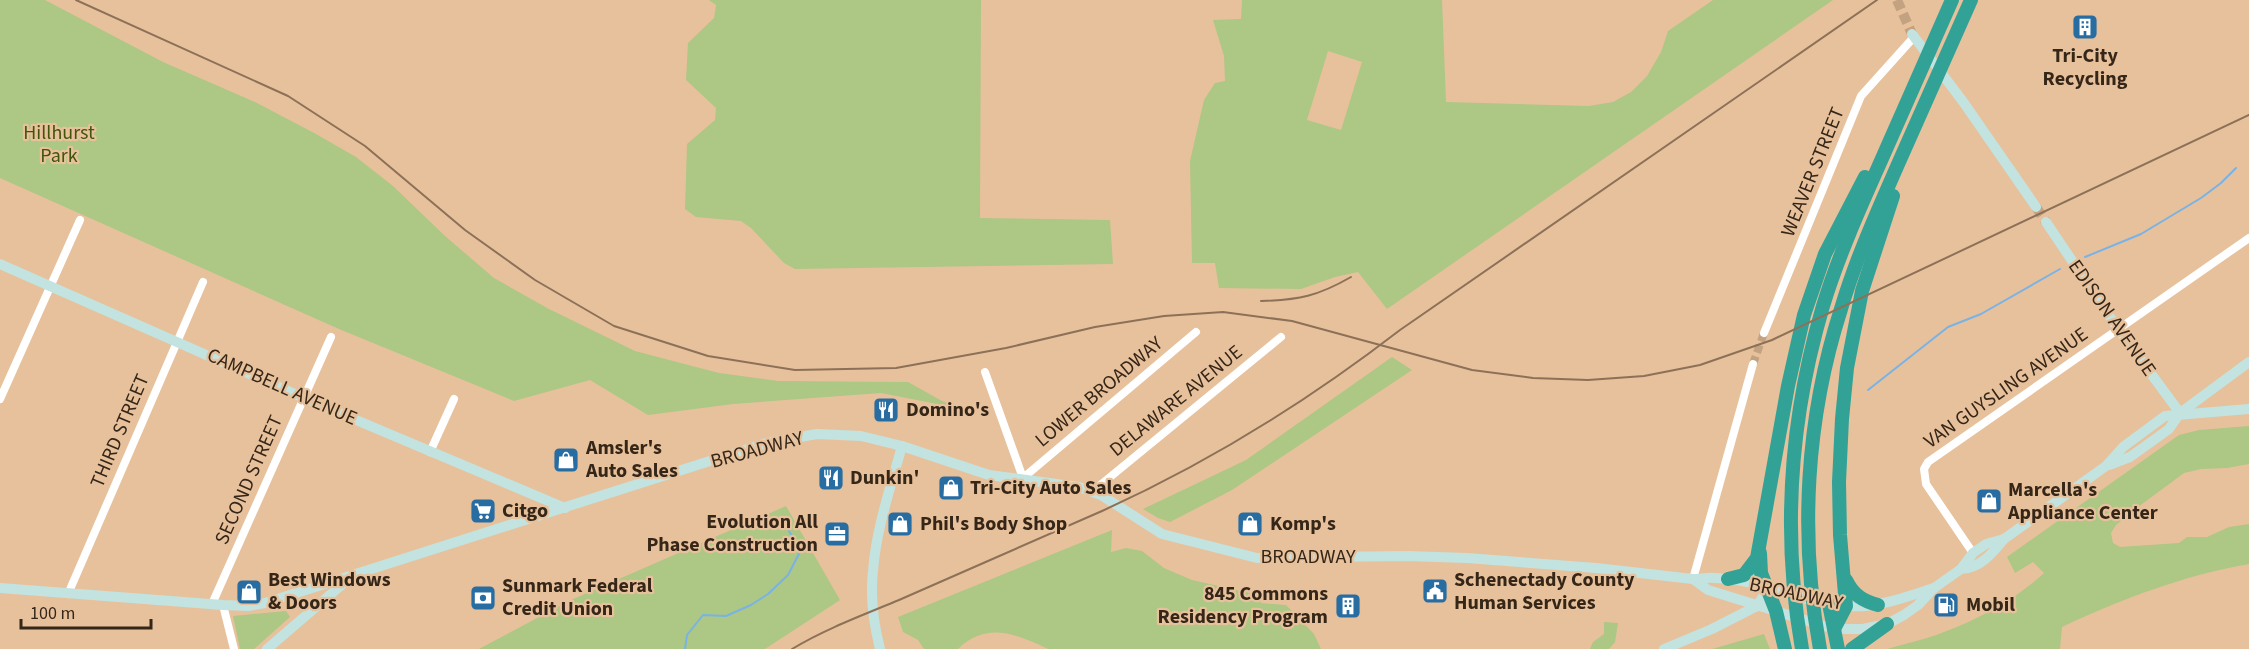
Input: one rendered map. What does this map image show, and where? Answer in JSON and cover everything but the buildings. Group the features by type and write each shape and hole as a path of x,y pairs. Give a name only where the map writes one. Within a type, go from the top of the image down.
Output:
{"highway":[{"path":"1802,649 1792,557 1791,487 1795,438 1809,361 1839,259 1952,0"},
{"path":"1820,649 1811,581 1809,511 1812,449 1821,388 1835,328 1856,265 1971,0"},
{"path":"1728,579 1744,575 1757,558 1796,343 1815,277 1835,231 1909,96"},
{"path":"1834,629 1846,606 1839,502 1844,394 1856,317 1872,258 1925,103"},
{"path":"1760,545 1761,573 1776,611 1785,649"},
{"path":"1844,576 1853,593 1860,599 1878,605"},
{"path":"1828,604 1838,649"},
{"path":"1852,649 1887,624"}],"main road":[{"path":"1913,35 2036,207"},
{"name":"EDISON AVENUE","path":"2046,222 2118,329 2180,413"},
{"name":"CAMPBELL AVENUE","path":"0,264 304,398 565,508"},
{"name":"BROADWAY","path":"1961,569 1972,568 1991,555 2004,539 2106,466 2130,457 2169,429 2180,413 2249,362"},
{"path":"2180,413 2249,409"},
{"name":"BROADWAY","path":"0,588 248,606 265,603 350,578 766,443 817,434 861,436 902,446 989,475 1079,487 1093,491 1162,534 1257,558 1407,556 1467,558 1596,568 1693,579 1728,579 1828,604 1846,606 1878,605 1934,588"},
{"path":"879,644 872,590 873,572 876,549 902,446"},
{"name":"BROADWAY","path":"1693,579 1708,590 1834,629 1863,629 1887,624 1918,605 1934,588 1961,569 1973,553 1986,544 2004,539"},
{"path":"267,649 350,578"},
{"path":"1664,649 1712,629 1757,606 1768,589"}],"street":[{"name":"WEAVER STREET","path":"1764,333 1861,96 1913,35"},
{"path":"0,399 80,220"},
{"name":"VAN GUYSLING AVENUE","path":"1973,553 1926,484 1924,469 1928,462 2249,238"},
{"name":"THIRD STREET","path":"68,594 203,282"},
{"name":"LOWER BROADWAY","path":"1023,478 1196,332"},
{"name":"SECOND STREET","path":"218,604 331,337"},
{"name":"DELAWARE AVENUE","path":"1093,491 1281,337"},
{"path":"1693,579 1753,364"},
{"path":"985,372 1023,478"},
{"path":"430,452 454,399"},
{"path":"218,604 234,649"}],"green space":[{"name":"Hillhurst Park","path":"0,0 45,0 163,62 257,103 316,134 356,157 393,186 445,236 494,278 549,309 635,351 719,373 778,381 908,382 942,401 968,410 881,393 733,404 648,415 590,380 514,401 339,329 0,178"},
{"path":"709,0 981,0 980,218 1110,220 1113,264 795,269 784,263 751,228 741,221 696,217 685,209 687,144 715,120 716,108 686,80 688,43 714,18 716,5"},
{"path":"1242,0 1442,0 1446,102 1589,106 1613,102 1631,92 1647,76 1661,52 1668,31 1713,0 1833,0 1387,309 1358,272 1301,289 1219,288 1215,263 1192,263 1190,161 1204,100 1215,83 1225,81 1224,56 1213,20 1241,19","holes":["1328,51 1362,62 1341,130 1307,120"]},
{"path":"1392,357 1412,370 1232,490 1170,522 1143,509 1246,460"},
{"path":"2249,426 2249,464 2184,473 2134,510 2116,525 2111,533 2113,543 2120,547 2179,543 2187,537 2207,537 2229,527 2249,524 2249,564 2177,581 2084,617 2062,627 2060,649 1887,649 1927,638 1958,626 1989,612 2032,584 2044,573 2033,562 2015,573 2007,557 2179,435 2199,430"},
{"path":"786,506 840,600 765,649 479,649 571,600"},
{"path":"1112,530 1111,552 1126,548 1142,551 1164,568 1192,580 1259,595 1261,603 1286,605 1314,634 1321,649 1048,649 1013,635 991,633 969,640 958,649 924,649 918,640 903,632 898,617"},
{"path":"286,611 290,617 254,649 240,649 233,616"},
{"path":"1604,622 1618,623 1615,642 1609,649 1590,649 1593,642 1604,634"},
{"path":"1764,634 1770,649 1712,649"}],"waterway":[{"path":"2085,257 2141,234 2201,198 2236,168"},
{"path":"1868,390 1948,327 1981,314 2060,269"},
{"path":"685,649 687,635 703,615 726,616 751,605 768,594 788,575 801,550 787,528"}],"tunnel":[{"path":"1897,0 1912,34"},
{"path":"2036,207 2046,222"},
{"path":"1753,364 1764,333"}],"railway":[{"path":"76,0 288,96 365,146 465,230 535,280 614,326 708,356 795,370 896,368 1006,348 1095,327 1164,316 1223,312 1292,321 1472,370 1533,378 1588,380 1644,376 1700,365 1772,340 2249,115"},
{"path":"792,649 831,629 1102,511 1180,472 1256,429 1330,381 1400,330 1877,0"},
{"path":"1261,301 1308,296 1351,277"}],"place":[{"name":"Tri-City Recycling","path":"2085,27"},
{"name":"Domino's","path":"886,410"},
{"name":"Amsler's Auto Sales","path":"566,460"},
{"name":"Dunkin'","path":"831,478"},
{"name":"Tri-City Auto Sales","path":"951,488"},
{"name":"Marcella's Appliance Center","path":"1989,501"},
{"name":"Citgo","path":"483,511"},
{"name":"Phil's Body Shop","path":"900,524"},
{"name":"Komp's","path":"1250,524"},
{"name":"Evolution All Phase Construction","path":"837,534"},
{"name":"Schenectady County Human Services","path":"1435,591"},
{"name":"Best Windows & Doors","path":"249,592"},
{"name":"Sunmark Federal Credit Union","path":"483,598"},
{"name":"Mobil","path":"1946,605"},
{"name":"845 Commons Residency Program","path":"1348,606"}]}
